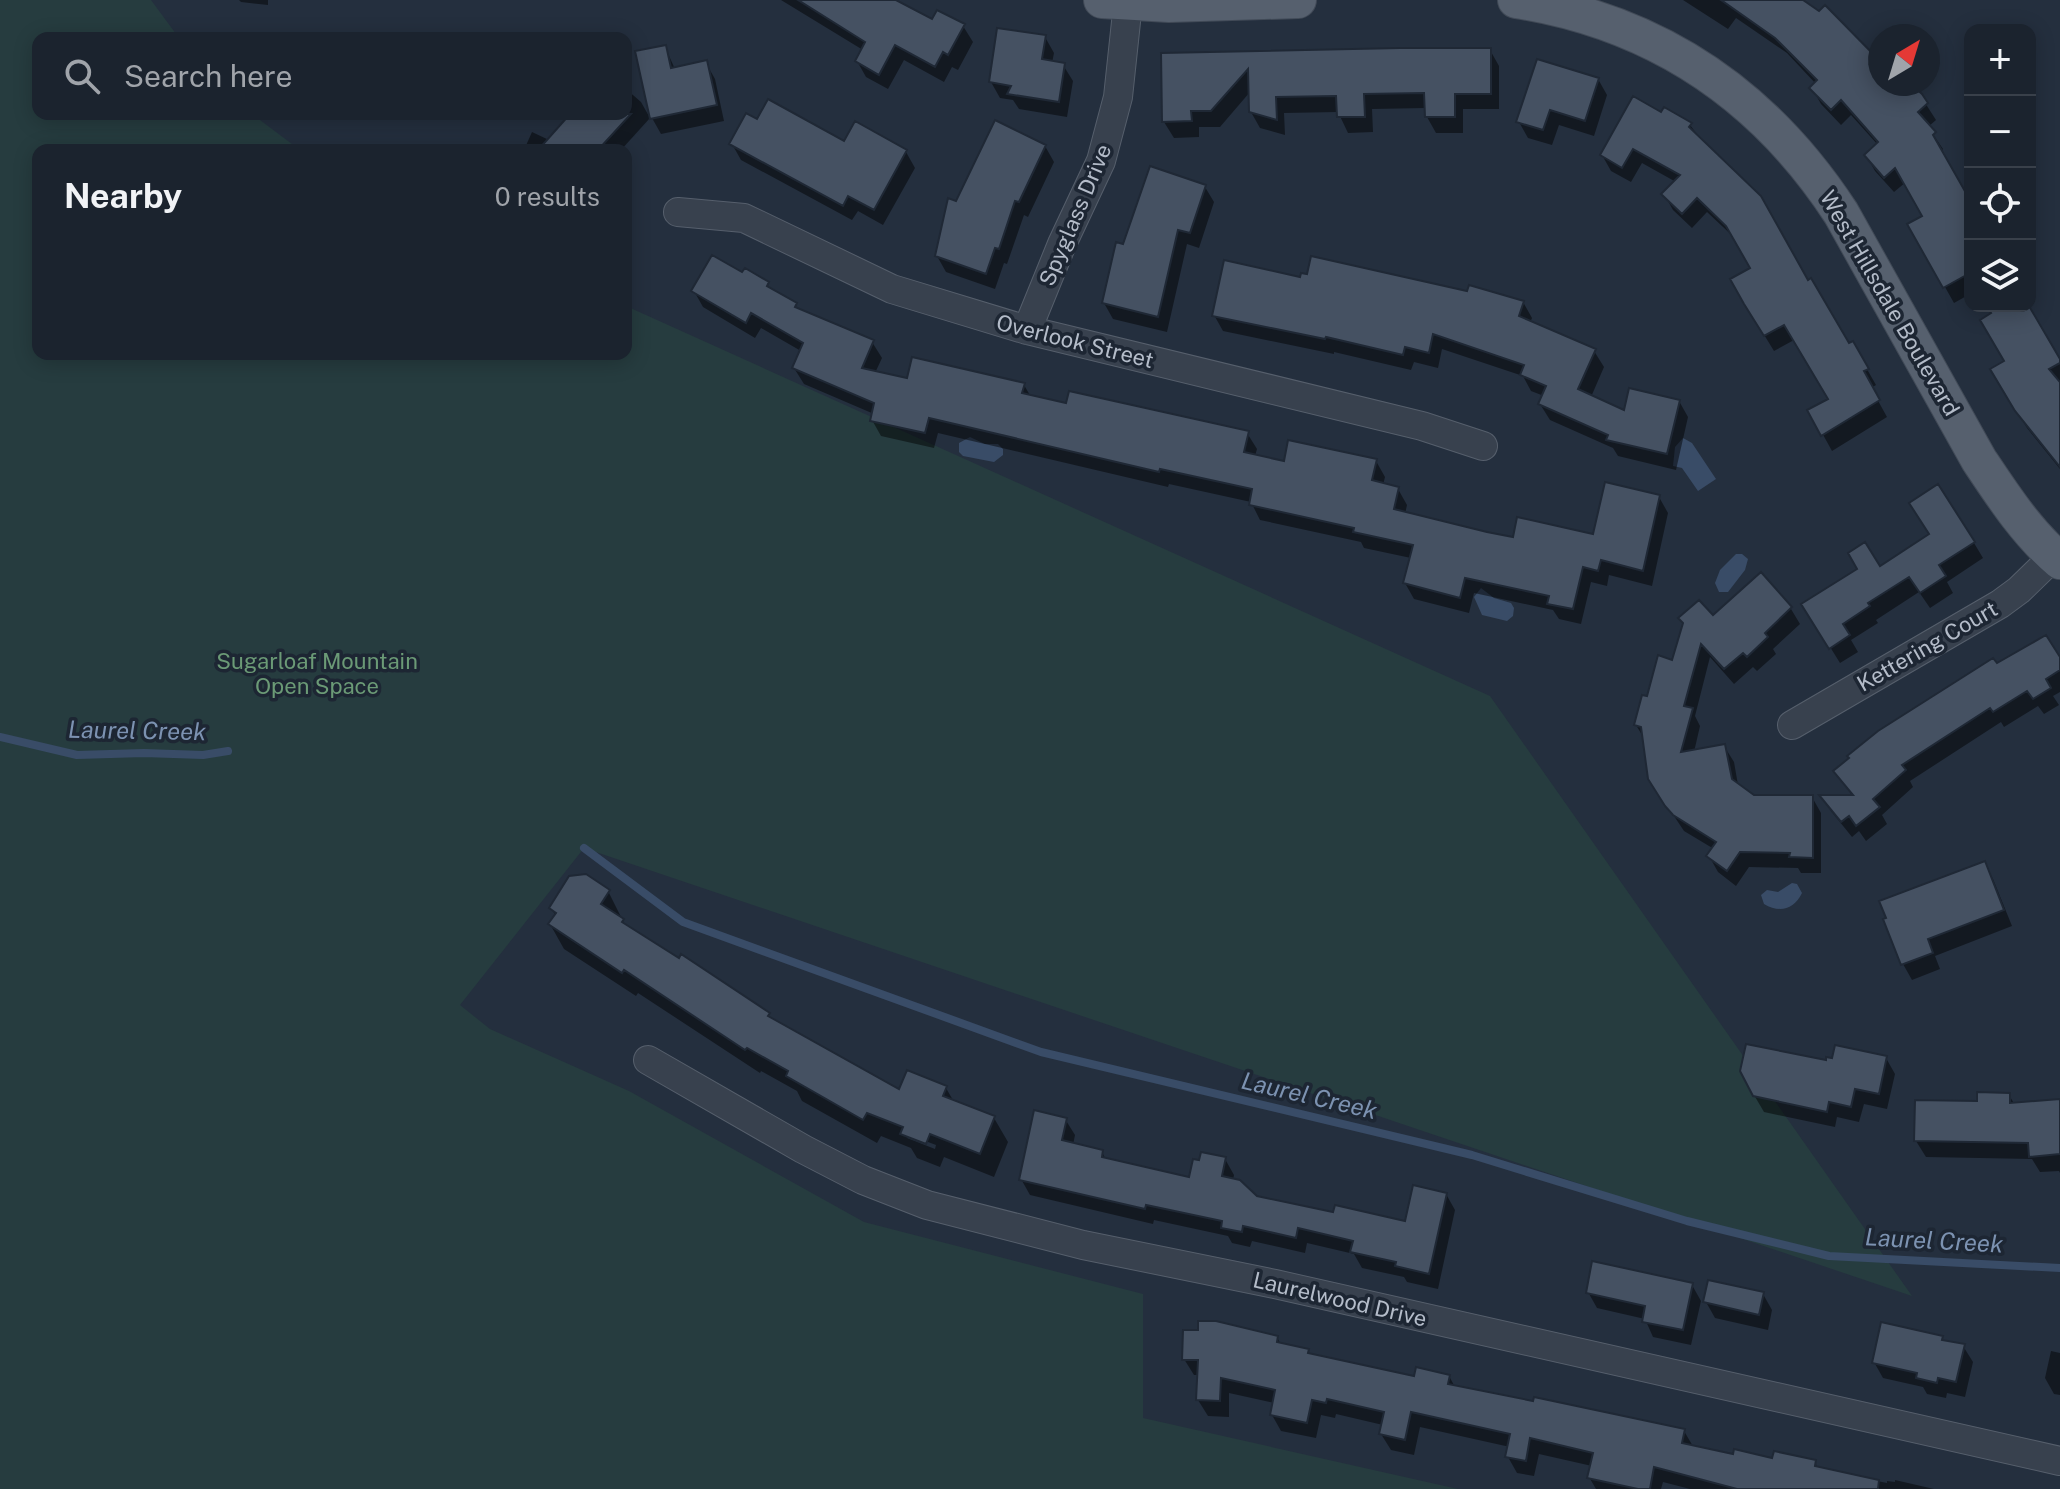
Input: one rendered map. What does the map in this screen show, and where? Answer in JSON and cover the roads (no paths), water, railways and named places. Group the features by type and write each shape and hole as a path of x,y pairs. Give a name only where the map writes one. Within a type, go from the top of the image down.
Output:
{"main road":[{"path":"1115,1 1169,4 1298,0"},
{"name":"West Hillsdale Boulevard","path":"1516,0 1592,17 1669,49 1735,93 1764,117 1819,180 1841,213 1979,460 2018,516 2057,558"}],"street":[{"name":"Spyglass Drive","path":"1027,330 1062,244 1101,161 1118,97 1115,1"},
{"name":"Overlook Street","path":"678,212 744,218 892,289 1027,330 1422,426 1483,446"},
{"name":"Kettering Court","path":"1792,725 2000,604 2057,558"},
{"name":"Laurelwood Drive","path":"648,1060 803,1149 863,1180 927,1205 1083,1245 1306,1291 2060,1461"}],"water":[{"path":"970,437 985,444 998,444 1003,449 1003,455 994,462 963,456 959,452 959,443"},
{"path":"1683,438 1692,443 1716,479 1698,491 1682,468 1673,466 1675,447"},
{"path":"1736,554 1748,559 1745,570 1728,592 1719,592 1715,583 1720,570"},
{"path":"1481,588 1494,598 1511,603 1513,616 1507,621 1482,615 1474,597"},
{"path":"1792,883 1797,884 1802,893 1795,903 1781,909 1764,904 1761,895 1767,890 1778,892"}],"waterway":[{"name":"Laurel Creek","path":"0,737 77,755 203,755 228,751"},
{"name":"Laurel Creek","path":"584,848 683,922 1041,1052 1472,1155 1687,1221 1829,1256 2060,1268"}],"park label":[{"name":"Sugarloaf Mountain Open Space","path":"317,674"}]}
